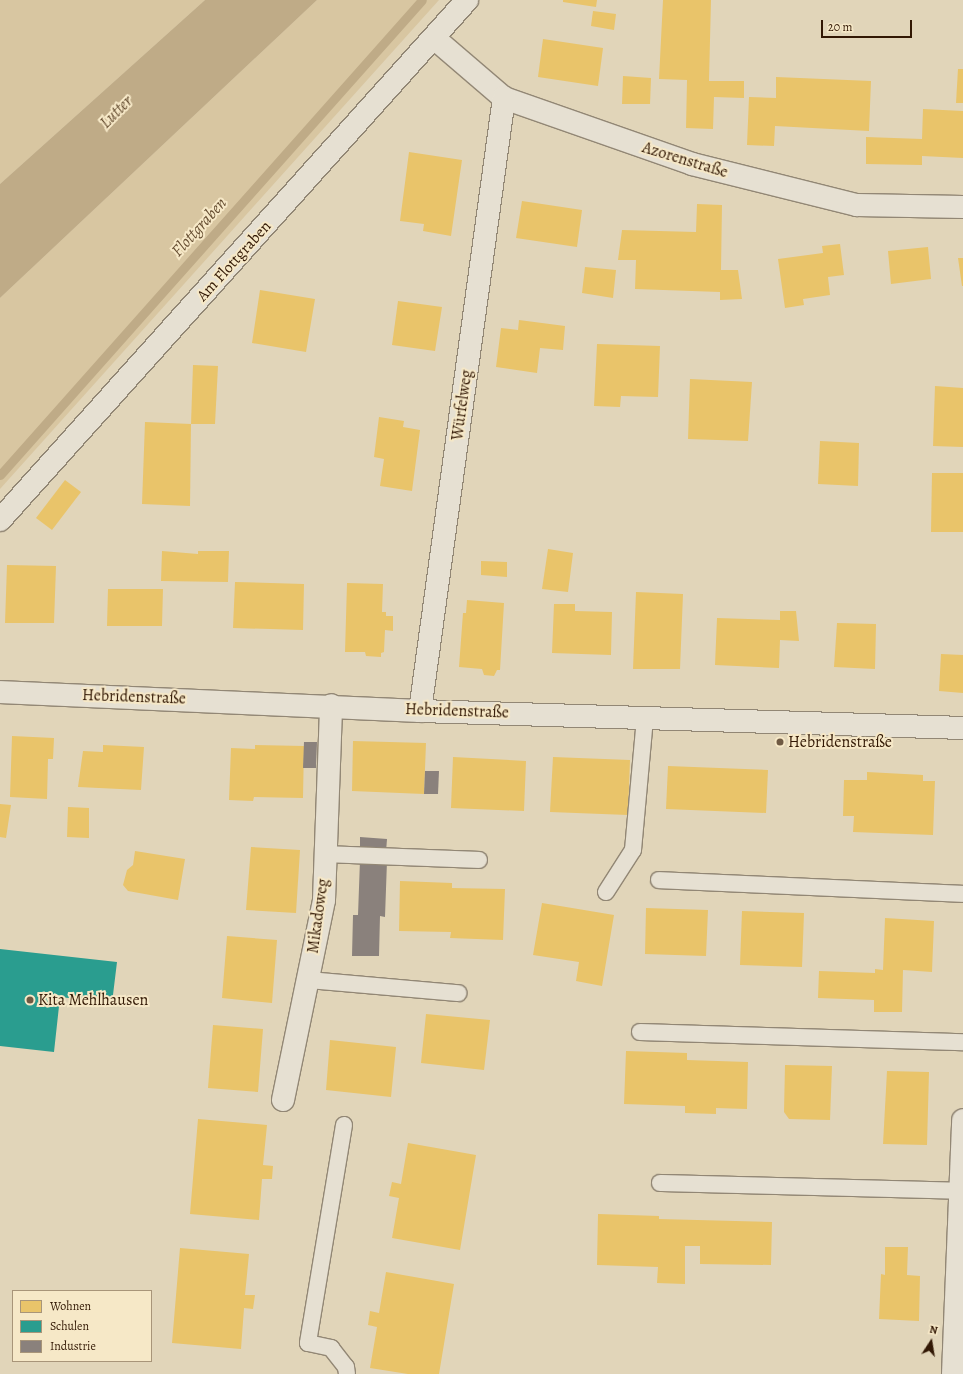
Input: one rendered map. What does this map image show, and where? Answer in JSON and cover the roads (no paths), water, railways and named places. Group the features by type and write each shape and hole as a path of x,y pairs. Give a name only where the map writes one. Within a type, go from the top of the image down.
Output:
{"street":[{"name":"Am Flottgraben","path":"0,520 467,0"},
{"name":"Azorenstraße","path":"434,38 504,98 692,164 857,205 963,207"},
{"name":"Würfelweg","path":"420,711 504,98"},
{"name":"Hebridenstraße","path":"0,692 331,705 420,711 963,728"},
{"name":"Mikadoweg","path":"283,1100 324,900 331,705"},
{"path":"953,1374 960,1300 960,1190 963,1120"}],"lane":[{"path":"606,892 633,850 645,718"},
{"path":"326,854 479,860"},
{"path":"659,880 963,894"},
{"path":"308,980 458,993"},
{"path":"640,1032 963,1042"},
{"path":"344,1125 308,1343 331,1348 346,1367 347,1374"},
{"path":"660,1183 960,1190"}],"water":[{"name":"Lutter","path":"205,0 317,0 0,298 0,184"}],"waterway":[{"name":"Flottgraben","path":"0,475 422,0"}],"place":[{"name":"Hebridenstraße","path":"780,742"},
{"name":"Kita Mehlhausen","path":"30,1000"}]}
